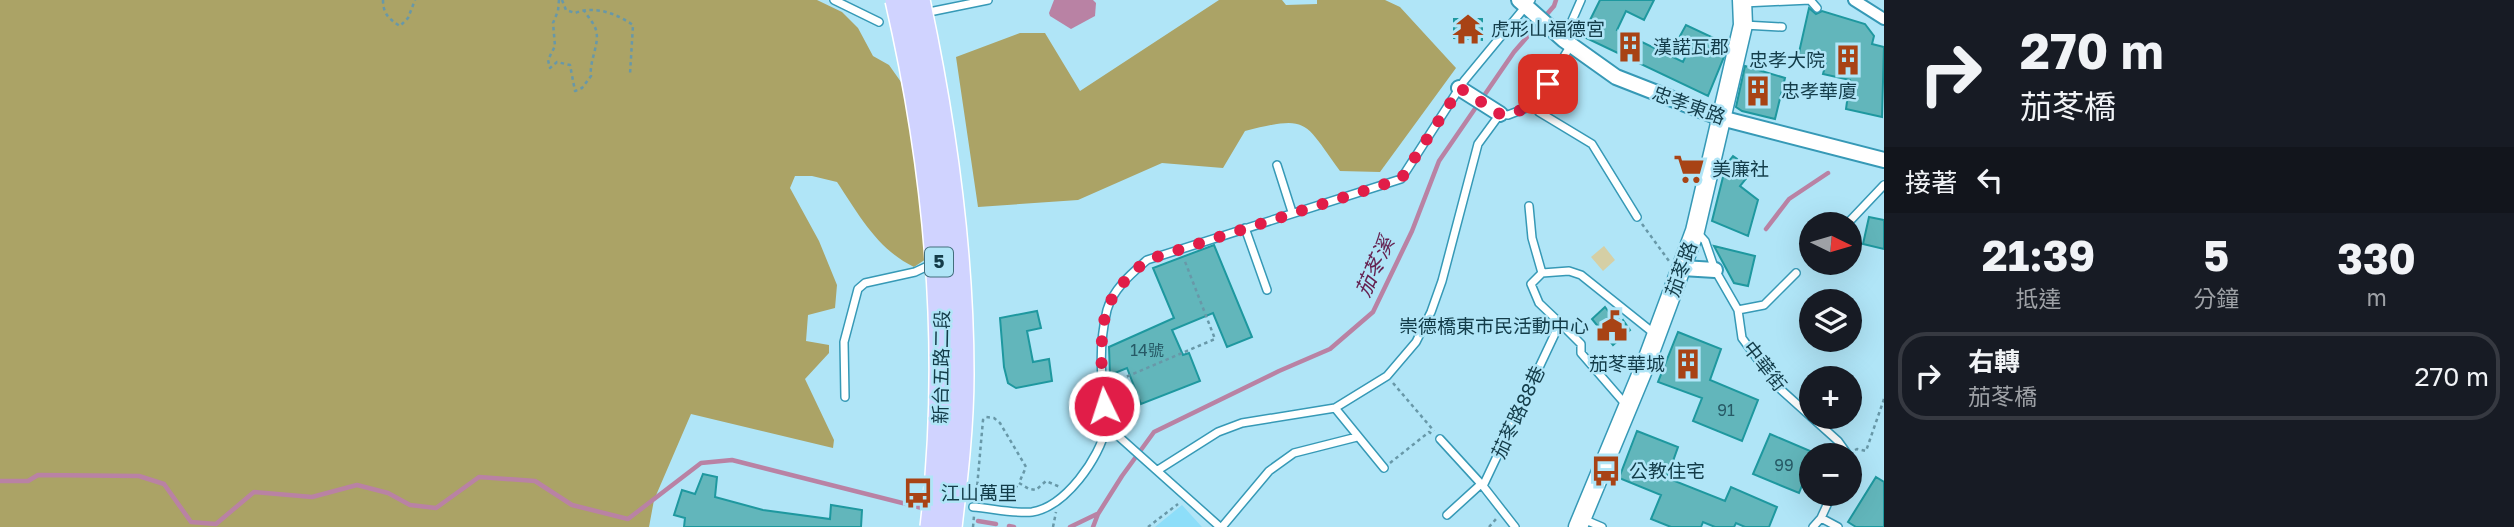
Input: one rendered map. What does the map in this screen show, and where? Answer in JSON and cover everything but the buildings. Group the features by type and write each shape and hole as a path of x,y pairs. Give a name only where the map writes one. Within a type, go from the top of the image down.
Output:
{"main road":[{"name":"新台五路二段","path":"897,0 920,107 939,261 943,337 941,421 932,527"},
{"name":"新台五路二段","path":"926,6 959,280 962,374 959,449 950,527"}],"street":[{"path":"1854,0 1884,19"},
{"name":"茄苳路","path":"1580,523 1656,336 1695,231 1743,25 1742,1"},
{"name":"忠孝東路","path":"1526,4 1564,40 1616,77 1721,118 1884,160"},
{"path":"1460,88 1500,114"},
{"path":"1681,271 1715,270"}],"lane":[{"path":"834,0 879,22"},
{"path":"926,6 988,0"},
{"path":"1158,470 1198,443 1242,423 1335,408 1387,376 1416,342 1431,312 1443,281 1478,144 1500,114 1508,115 1534,105 1581,0"},
{"path":"1742,1 1810,1 1817,8"},
{"path":"974,508 1032,512 1056,502 1081,478 1097,455 1107,426 1102,387 1102,348 1108,308 1124,281 1147,260 1401,179 1460,88 1526,4"},
{"path":"1743,25 1782,27"},
{"path":"1534,105 1539,112 1592,144 1637,218"},
{"path":"1277,165 1292,212"},
{"path":"1858,212 1884,185"},
{"path":"1529,206 1532,238 1542,273"},
{"path":"1245,228 1267,290"},
{"name":"中華街","path":"1695,231 1706,241 1715,270 1738,310 1742,338 1779,387 1839,443"},
{"path":"845,397 844,342 858,289 865,283 915,272 939,261"},
{"path":"1628,407 1581,352 1581,344 1539,303 1531,284 1542,273 1569,271 1581,275 1656,336"},
{"path":"1738,310 1764,305 1796,273"},
{"name":"茄苳路88巷","path":"1482,485 1560,323"},
{"path":"1335,408 1384,468"},
{"path":"1107,426 1217,526 1269,471 1294,453 1357,437"},
{"path":"1440,439 1516,527"},
{"path":"1447,515 1482,485"},
{"path":"1814,527 1826,506"},
{"path":"1821,518 1838,527"},
{"path":"1580,523 1602,527"}],"path":[{"path":"383,0 387,17 400,26 408,18 415,0"},
{"path":"560,0 553,23 555,46 548,60 550,68 557,62 570,65 575,91 582,88 591,76 590,67 596,45 596,30 584,10"},
{"path":"560,0 566,10 620,16 633,25 631,74"},
{"path":"1637,218 1681,271"},
{"path":"1102,387 1215,339 1180,250"},
{"path":"1387,376 1440,439"},
{"path":"1862,450 1866,451 1884,399"},
{"path":"973,527 983,420 986,417 994,418 1000,423 1027,467 1019,483 1035,490 1046,481 1055,483 1066,492"},
{"path":"1384,468 1429,432 1440,439"},
{"path":"1148,527 1187,499"}],"shaded area":[{"path":"0,0 817,0 842,12 858,28 873,56 889,65 901,82 917,157 926,259 914,267 889,251 861,219 837,182 812,176 795,176 790,188 819,241 837,285 835,308 808,315 806,341 829,345 829,353 805,379 834,440 833,448 691,414 654,500 649,527 0,527"},
{"path":"1054,0 1093,0 1096,3 1095,16 1071,29 1050,16"},
{"path":"1219,0 1282,0 1286,5 1317,4 1317,0 1385,0 1400,7 1456,68 1380,172 1340,171 1311,132 1303,126 1282,123 1245,131 1223,168 1162,163 1078,200 978,207 956,57 1020,33 1045,33 1080,91"},
{"path":"1604,246 1615,260 1603,271 1591,257"},
{"path":"1182,505 1202,527 1155,527"}],"waterway":[{"name":"茄苳溪","path":"1093,527 1122,476 1154,432 1330,349 1373,312 1412,231 1439,161 1514,52 1554,6 1556,0"},
{"path":"1766,229 1789,199 1828,173"},
{"path":"0,481 28,481 38,475 139,476 164,484 191,522 216,524 254,492 312,497 357,485 388,493 410,505 436,508 479,477 535,481 572,505 628,519 701,463 732,460 926,509"},
{"path":"1070,527 1097,514"},
{"path":"978,521 996,524"},
{"path":"1009,526 1014,527"}],"place":[{"name":"虎形山福德宮","path":"1468,29"},
{"name":"漢諾瓦郡","path":"1630,47"},
{"name":"忠孝大院","path":"1848,60"},
{"name":"忠孝華廈","path":"1758,91"},
{"name":"美廉社","path":"1689,169"},
{"name":"崇德橋東市民活動中心","path":"1612,326"},
{"name":"茄苳華城","path":"1688,364"},
{"name":"公教住宅","path":"1606,471"},
{"name":"江山萬里","path":"918,493"}],"route":[{"path":"1104,406 1102,348 1108,308 1124,281 1147,260 1401,179 1460,88 1500,114 1508,115 1534,105 1548,84"}]}
